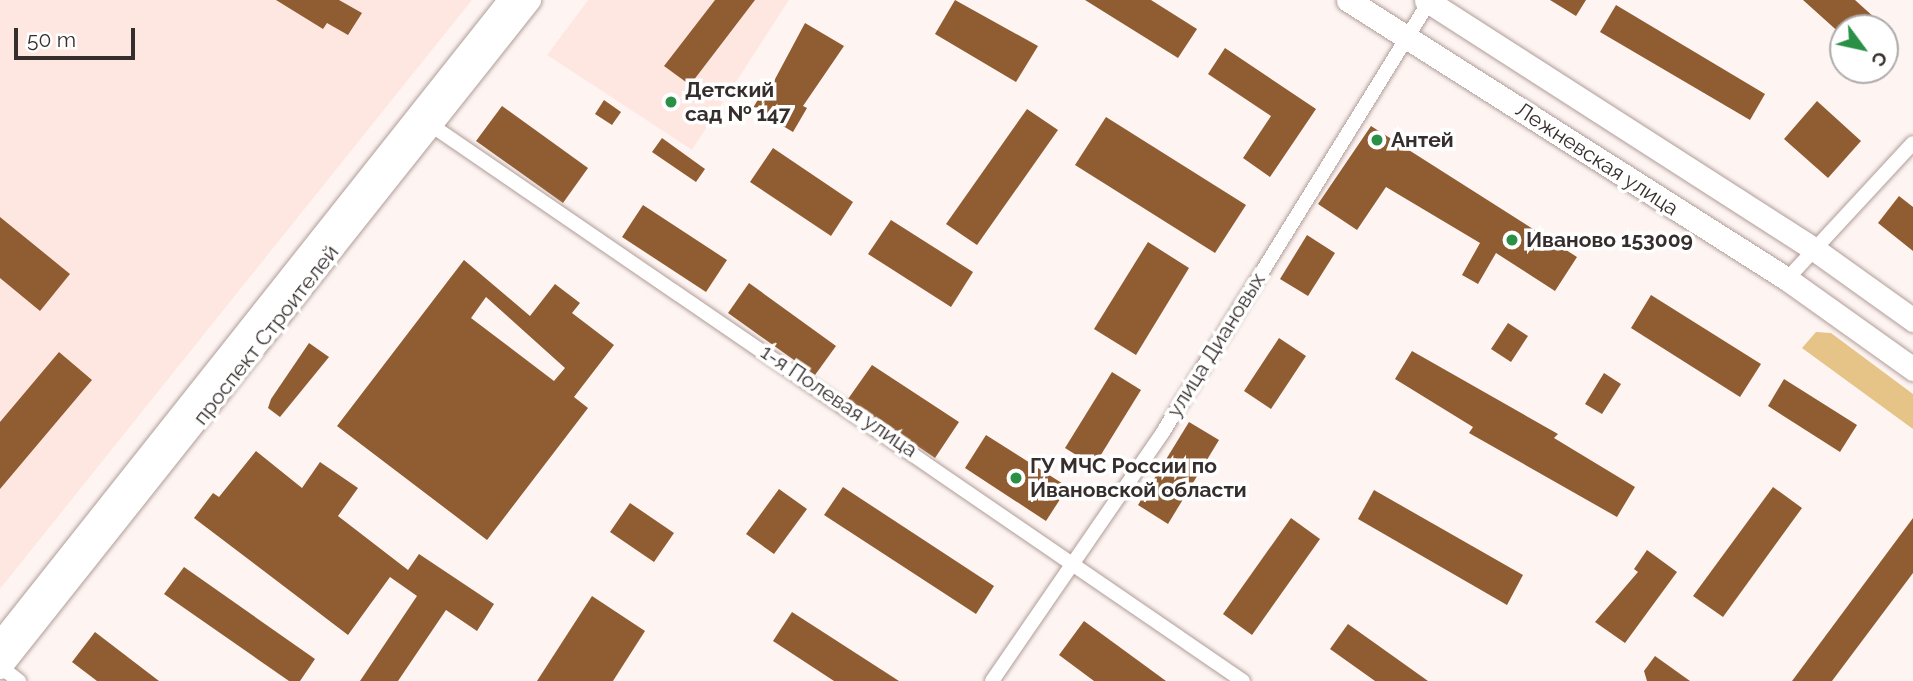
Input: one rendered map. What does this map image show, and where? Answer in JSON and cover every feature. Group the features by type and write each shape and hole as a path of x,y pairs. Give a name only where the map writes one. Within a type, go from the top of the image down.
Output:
{"highway":[{"name":"Лежневская улица","path":"1348,0 1787,279 1913,369"},
{"name":"Лежневская улица","path":"1428,1 1814,249 1913,320"}],"main road":[{"name":"проспект Строителей","path":"1,668 424,120 508,0"},
{"name":"проспект Строителей","path":"0,641 424,120 530,0"}],"street":[{"name":"улица Диановых","path":"992,681 1163,432 1428,1"},
{"name":"1-я Полевая улица","path":"424,120 1074,562 1243,681"},
{"path":"1787,279 1913,143"},
{"path":"1,668 19,681"}],"shaded area":[{"path":"0,0 472,0 0,589"},
{"name":"Детский сад № 147","path":"588,0 789,0 692,150 547,55"},
{"path":"1816,332 1831,333 1913,394 1913,429 1802,348"}],"building":[{"path":"276,0 339,0 362,13 348,35 327,23 323,29"},
{"path":"715,0 755,0 690,85 664,66"},
{"path":"955,0 1038,46 1016,82 935,34"},
{"path":"1085,0 1151,0 1197,29 1178,58"},
{"path":"1550,0 1586,0 1576,16"},
{"path":"1803,0 1855,0 1870,14 1829,14 1829,23"},
{"path":"1616,5 1765,94 1750,120 1600,32"},
{"path":"805,23 844,46 803,106 807,108 793,132 753,108 770,79 774,81"},
{"path":"1225,48 1316,109 1270,177 1243,158 1271,116 1208,74"},
{"path":"604,100 621,112 612,125 595,114"},
{"path":"1817,101 1861,141 1828,178 1784,139"},
{"path":"502,106 588,168 563,203 476,141"},
{"path":"1027,109 1058,130 977,245 946,224"},
{"path":"1106,117 1246,205 1215,253 1075,165"},
{"path":"1371,126 1577,257 1555,291 1496,253 1478,284 1462,275 1480,243 1386,187 1357,230 1318,204"},
{"path":"662,138 705,169 696,182 652,152"},
{"path":"773,148 853,202 831,236 750,182"},
{"path":"1899,196 1913,207 1913,251 1878,223"},
{"path":"643,205 727,260 706,292 622,237"},
{"path":"0,217 70,274 40,311 0,278"},
{"path":"891,220 973,272 951,307 868,254"},
{"path":"1307,235 1335,253 1308,296 1280,279"},
{"path":"1148,242 1189,268 1136,355 1094,329"},
{"path":"464,260 530,316 555,284 580,303 572,313 614,345 574,397 588,408 487,540 337,426","holes":["486,297 565,368 554,381 471,318"]},
{"path":"749,283 836,346 815,375 728,313"},
{"path":"1651,295 1761,364 1740,397 1631,328"},
{"path":"1508,323 1528,336 1511,362 1491,349"},
{"path":"1279,338 1306,356 1271,409 1244,391"},
{"path":"309,343 329,357 280,417 268,408 271,399"},
{"path":"1412,351 1558,434 1554,438 1635,487 1617,517 1469,433 1473,427 1395,379"},
{"path":"59,352 92,380 0,489 0,422"},
{"path":"872,365 959,422 935,458 848,399"},
{"path":"1112,372 1141,390 1094,466 1065,448"},
{"path":"1604,373 1621,384 1602,414 1585,404"},
{"path":"1784,379 1857,425 1840,452 1768,406"},
{"path":"1189,422 1219,440 1168,524 1138,505"},
{"name":"ГУ МЧС России по Ивановской области","path":"986,435 1068,487 1046,521 965,468"},
{"path":"256,451 302,488 320,462 358,488 338,516 408,570 419,554 494,604 477,631 446,610 398,681 360,681 417,596 390,577 348,635 194,518 213,493 219,497"},
{"path":"843,487 994,586 976,614 824,515"},
{"path":"1773,487 1802,508 1723,617 1693,596"},
{"path":"779,489 807,509 774,554 746,534"},
{"path":"1374,490 1523,575 1507,605 1358,519"},
{"path":"630,503 674,533 654,562 610,532"},
{"path":"1291,518 1320,539 1252,635 1223,614"},
{"path":"1913,518 1913,573 1832,681 1792,681"},
{"path":"1647,550 1677,572 1625,643 1595,622 1638,572 1634,569"},
{"path":"184,567 315,659 300,681 289,681 164,594"},
{"path":"592,596 645,631 613,681 537,681"},
{"path":"792,612 899,681 834,681 773,641"},
{"path":"1084,621 1166,681 1094,681 1059,655"},
{"path":"1348,624 1428,681 1375,681 1330,649"},
{"path":"95,632 159,681 97,681 72,662"},
{"path":"1655,656 1690,681 1647,681 1644,671"}],"place":[{"name":"Детский сад № 147","path":"671,102"},
{"name":"Антей","path":"1377,140"},
{"name":"Иваново 153009","path":"1512,240"},
{"name":"ГУ МЧС России по Ивановской области","path":"1016,478"}]}
